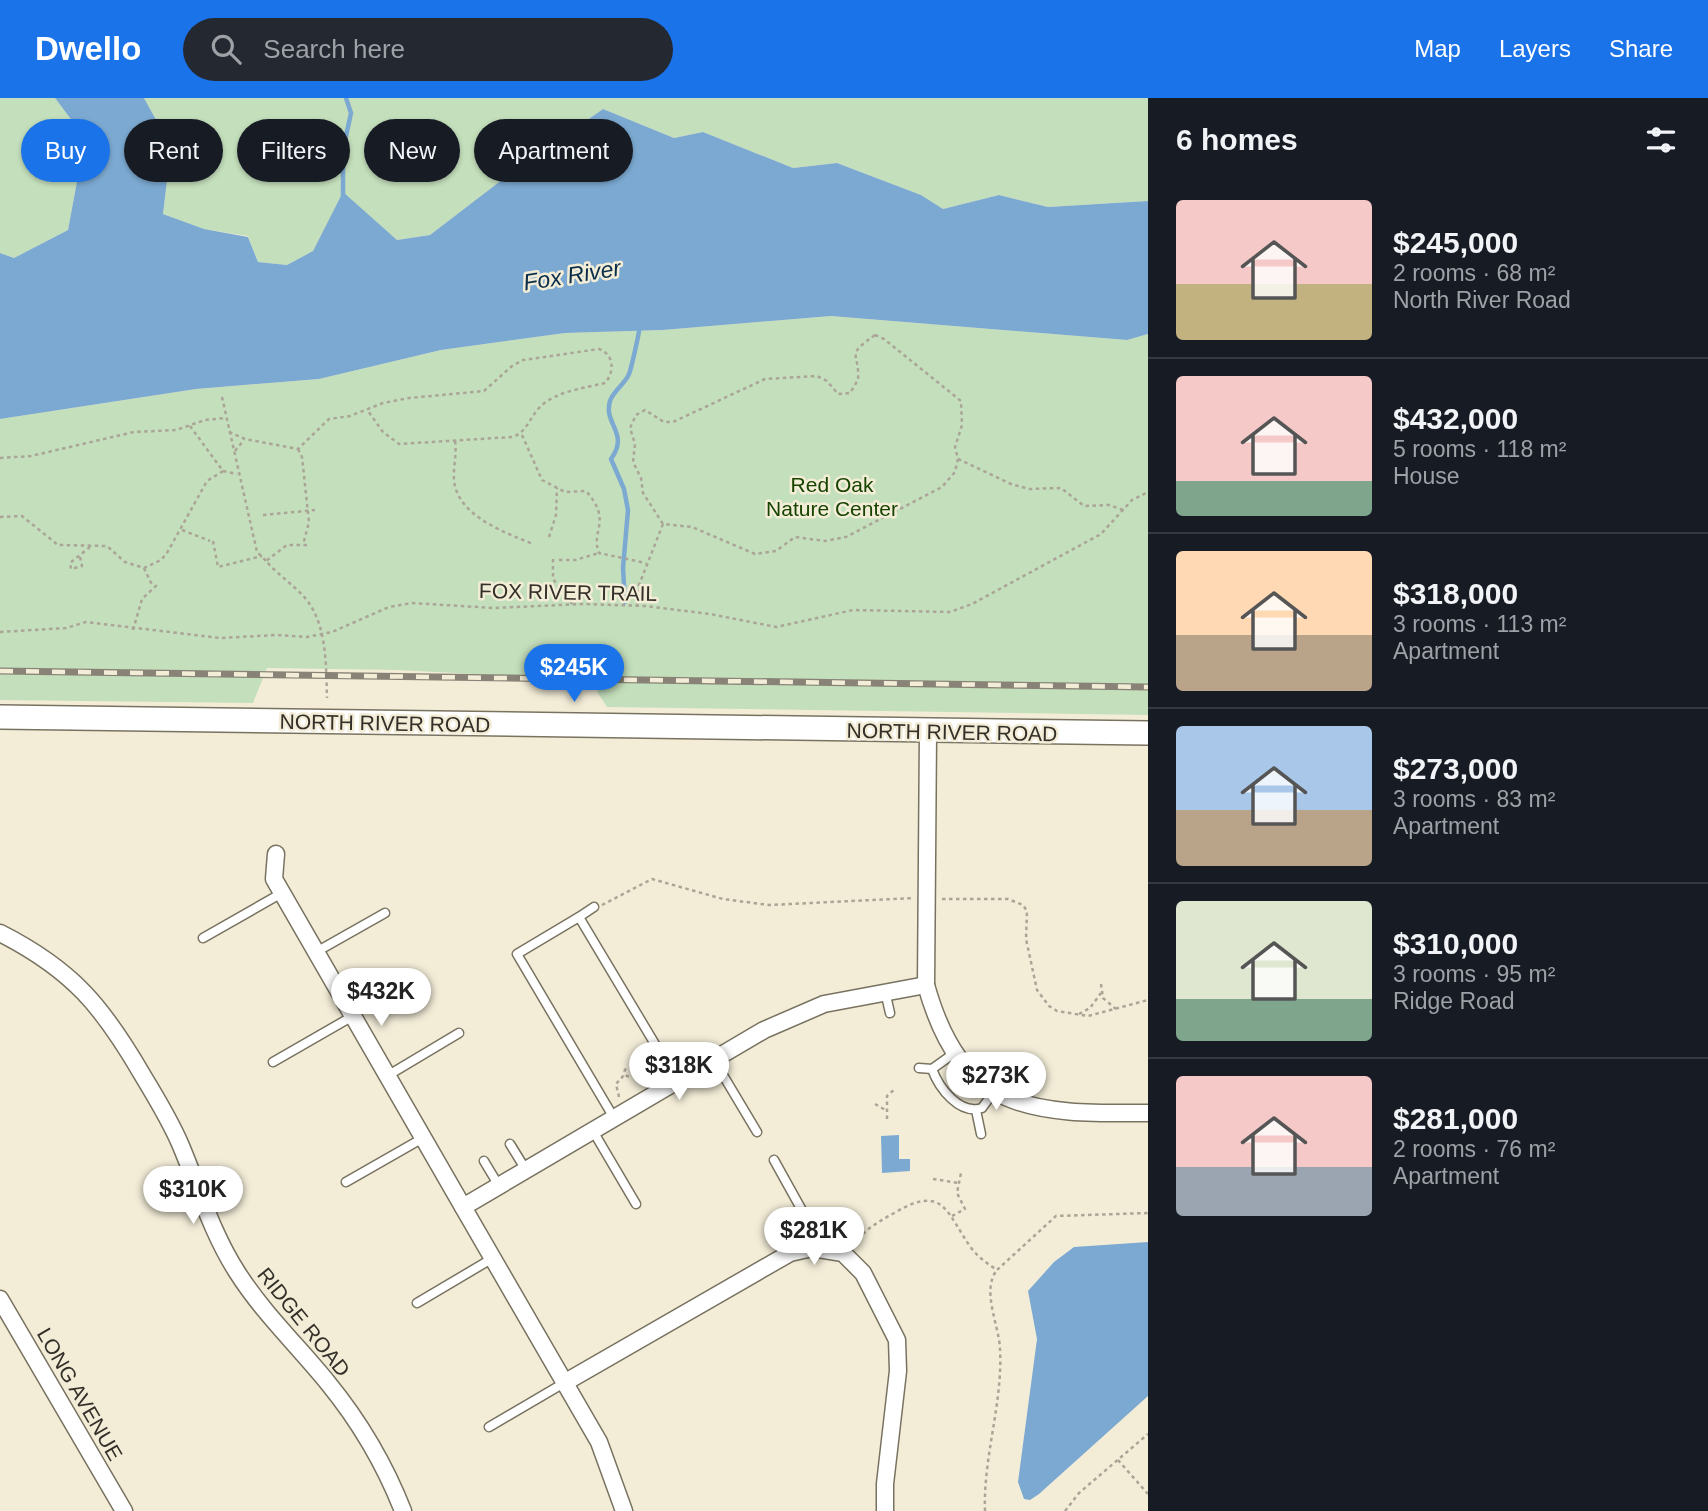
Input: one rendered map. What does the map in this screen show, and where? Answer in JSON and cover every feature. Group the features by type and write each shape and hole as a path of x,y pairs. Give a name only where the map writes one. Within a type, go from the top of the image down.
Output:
{"main road":[{"name":"NORTH RIVER ROAD","path":"0,717 1148,733"}],"street":[{"path":"928,732 926,985 936,1020 953,1054 995,1090 1046,1111 1148,1113"},
{"path":"276,854 274,879 599,1442 624,1511"},
{"name":"RIDGE ROAD","path":"0,933 35,951 61,970 107,1016 181,1146 199,1196 235,1269 250,1291 351,1413 371,1445 403,1511"},
{"path":"463,1208 794,1015 852,996 926,985"},
{"path":"564,1383 790,1253 812,1248 843,1253 863,1273 897,1340 898,1371 885,1483 885,1511"},
{"name":"LONG AVENUE","path":"0,1299 124,1511"}],"lane":[{"path":"203,938 282,893"},
{"path":"594,908 517,954 614,1118"},
{"path":"316,952 385,914"},
{"path":"579,917 677,1082"},
{"path":"885,991 890,1013"},
{"path":"273,1062 353,1016"},
{"path":"387,1076 458,1033"},
{"path":"919,1069 932,1069 953,1054"},
{"path":"714,1060 757,1132"},
{"path":"932,1069 938,1084 963,1108 982,1108 995,1090"},
{"path":"976,1110 981,1134"},
{"path":"593,1131 636,1204"},
{"path":"346,1182 423,1138"},
{"path":"510,1144 526,1170"},
{"path":"774,1160 809,1223 812,1248"},
{"path":"484,1161 499,1186"},
{"path":"417,1303 493,1258"},
{"path":"489,1427 564,1383"}],"path":[{"path":"875,335 884,339 961,401 962,425 955,447 958,459 955,472 942,488 846,537 825,541 796,537 776,551 755,554 692,527 663,524 643,493 641,478 633,462 635,444 630,428 636,415 645,410 664,422 673,422 739,392 754,382 774,378 786,380 817,376 827,381 838,394 850,393 858,380 854,356 856,350 875,335"},
{"path":"229,432 245,439 298,449 309,441 323,423 368,411 383,403 484,391 512,366 535,357 590,349 607,352 612,369 605,383 579,388 544,404 522,435 398,444 383,432 368,411"},
{"path":"222,397 251,535 257,552 305,597 315,613 322,635 327,698"},
{"path":"0,458 31,456 134,432 166,431 225,417"},
{"path":"190,426 223,471 237,475"},
{"path":"522,435 542,480 565,492 586,491 593,500 602,522 597,548 599,553"},
{"path":"235,451 245,439"},
{"path":"455,441 454,482 466,504 485,523 534,544"},
{"path":"267,561 292,544 305,545 309,527 302,457 298,449"},
{"path":"958,459 1011,484 1029,489 1061,488 1084,506 1109,505 1123,510"},
{"path":"0,517 22,516 58,545 107,546 124,562 144,568 161,560 172,539 182,530 207,481 223,471"},
{"path":"549,537 556,515 557,488"},
{"name":"FOX RIVER TRAIL","path":"0,632 66,628 86,622 133,630 220,638 322,635 389,607 412,603 493,608 572,604 637,607 710,614 776,627 853,610 950,612 1101,534 1132,500 1148,492"},
{"path":"263,515 273,517 307,509 314,510"},
{"path":"637,607 639,585 663,524"},
{"path":"182,530 211,541 218,567 262,556"},
{"path":"80,557 90,547"},
{"path":"559,560 575,560 599,553 646,563"},
{"path":"553,559 553,579 572,604"},
{"path":"144,568 153,589"},
{"path":"133,630 142,598 159,584"},
{"path":"594,908 652,878 723,900 769,905 869,898 917,898"},
{"path":"937,899 1008,899 1023,905 1027,911 1026,939 1037,990 1049,1006 1076,1015 1099,1014 1148,1000"},
{"path":"1076,1015 1090,1008 1101,993 1101,984"},
{"path":"1101,993 1117,1009"},
{"path":"619,1097 617,1084 625,1074 631,1075 632,1069 645,1067 655,1075"},
{"path":"887,1119 888,1092 896,1088"},
{"path":"875,1104 887,1111"},
{"path":"952,1216 965,1209 958,1199 961,1173"},
{"path":"933,1179 959,1183"},
{"path":"847,1257 866,1230 913,1202 937,1201 952,1216 972,1249 997,1270"},
{"path":"985,1511 1000,1351 991,1297 992,1276 1056,1216 1148,1213"},
{"path":"1065,1511 1079,1493 1148,1434"},
{"path":"1118,1460 1148,1494"}],"green space":[{"path":"0,98 55,98 71,119 21,119 21,182 77,182 68,230 14,258 0,253"},
{"path":"144,98 1148,98 1148,201 1048,207 999,195 943,209 921,195 837,163 793,168 703,132 674,138 603,109 589,119 474,119 474,182 499,182 430,235 397,240 343,193 313,251 287,265 258,262 248,236 204,229 163,214 167,182 223,182 223,119 156,119"},
{"name":"Red Oak Nature Center","path":"831,316 1127,340 1148,334 1148,715 607,707 598,693 596,680 397,670 267,668 253,703 0,700 0,419 196,389 319,379 441,350 565,333 663,330"}],"water":[{"name":"Fox River","path":"55,98 144,98 156,119 124,119 124,182 167,182 163,214 204,229 248,237 258,262 287,265 313,251 343,192 397,240 430,235 499,182 633,182 633,121 674,138 703,132 793,168 837,163 921,195 943,209 999,195 1048,207 1148,201 1148,334 1127,340 831,316 663,330 565,333 441,350 319,379 196,389 0,419 0,253 14,258 68,230 77,182 110,182 110,119 71,119"},
{"path":"603,109 627,119 589,119"},
{"path":"899,1135 899,1159 910,1159 910,1171 882,1173 881,1136"},
{"path":"1148,1242 1148,1396 1039,1494 1030,1500 1024,1499 1018,1482 1037,1339 1028,1291 1054,1262 1074,1247"}],"waterway":[{"path":"343,197 343,150 351,113 346,98"},
{"path":"625,602 623,568 628,510 624,489 611,459 618,442 609,409 612,397 629,374 639,331"}],"railway":[{"path":"0,671 1148,687"}]}
